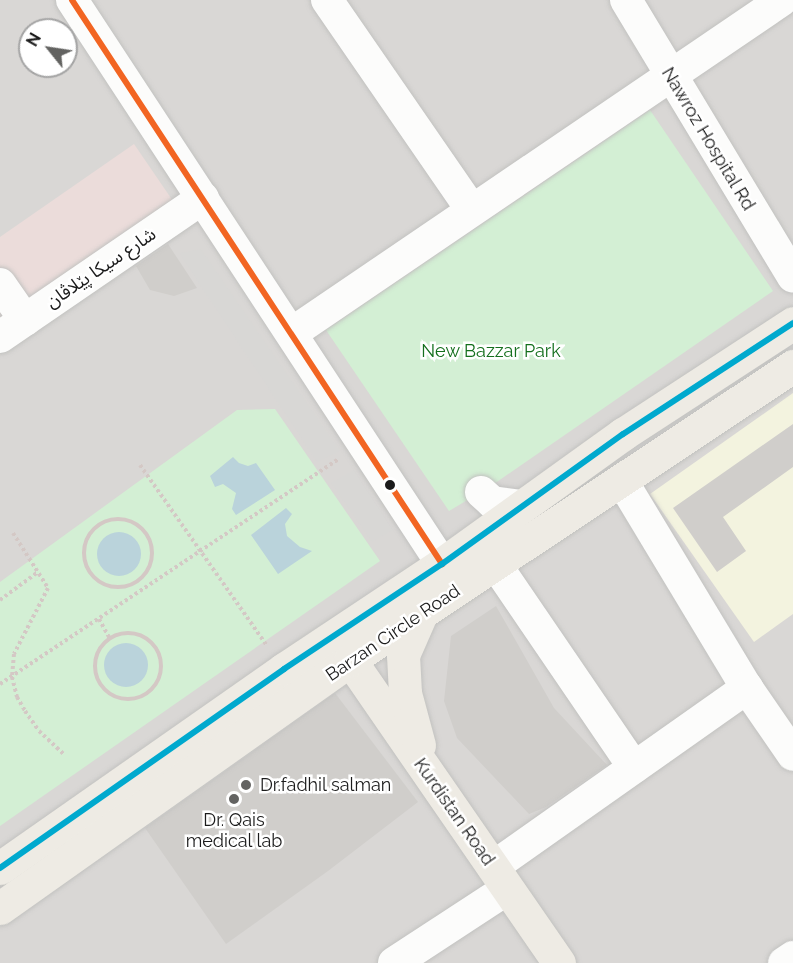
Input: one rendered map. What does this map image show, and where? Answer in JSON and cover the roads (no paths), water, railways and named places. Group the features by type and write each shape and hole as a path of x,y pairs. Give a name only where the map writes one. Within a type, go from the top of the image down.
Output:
{"main road":[{"name":"Barzan Circle Road","path":"0,868 284,669 442,564 623,434 793,323"},
{"name":"Barzan Circle Road","path":"0,909 350,660 793,366"},
{"path":"421,614 403,656 405,693 427,773"},
{"name":"Kurdistan Road","path":"350,660 559,963"}],"street":[{"path":"72,0 442,564"},
{"path":"327,0 471,209"},
{"name":"Nawroz Hospital Rd","path":"626,0 669,75 793,277"},
{"path":"292,333 471,209 782,0"},
{"name":"شارع سيكا پێلاڤان","path":"13,329 203,198"},
{"path":"0,284 13,329"},
{"path":"622,481 747,688 793,755"},
{"path":"481,492 492,502 522,506"},
{"path":"496,565 634,767"},
{"path":"394,963 634,767 747,688"},
{"path":"784,963 793,957"}],"water":[{"path":"233,457 239,463 248,466 256,463 275,490 236,515 232,509 236,493 223,484 215,487 210,476"},
{"path":"286,508 292,514 285,524 287,536 300,547 312,551 278,574 251,535"},
{"path":"119,532 128,533 135,538 140,545 140,563 135,570 128,575 119,576 110,575 103,570 98,563 97,554 98,545 103,538 110,533"},
{"path":"126,643 135,644 142,649 147,656 147,674 142,681 135,686 126,687 117,686 110,681 105,674 104,665 105,656 110,649 117,644"}],"place":[{"name":"Dr.fadhil salman","path":"246,785"},
{"name":"Dr. Qais medical lab","path":"234,799"}],"park label":[{"name":"New Bazzar Park","path":"491,351"}]}
